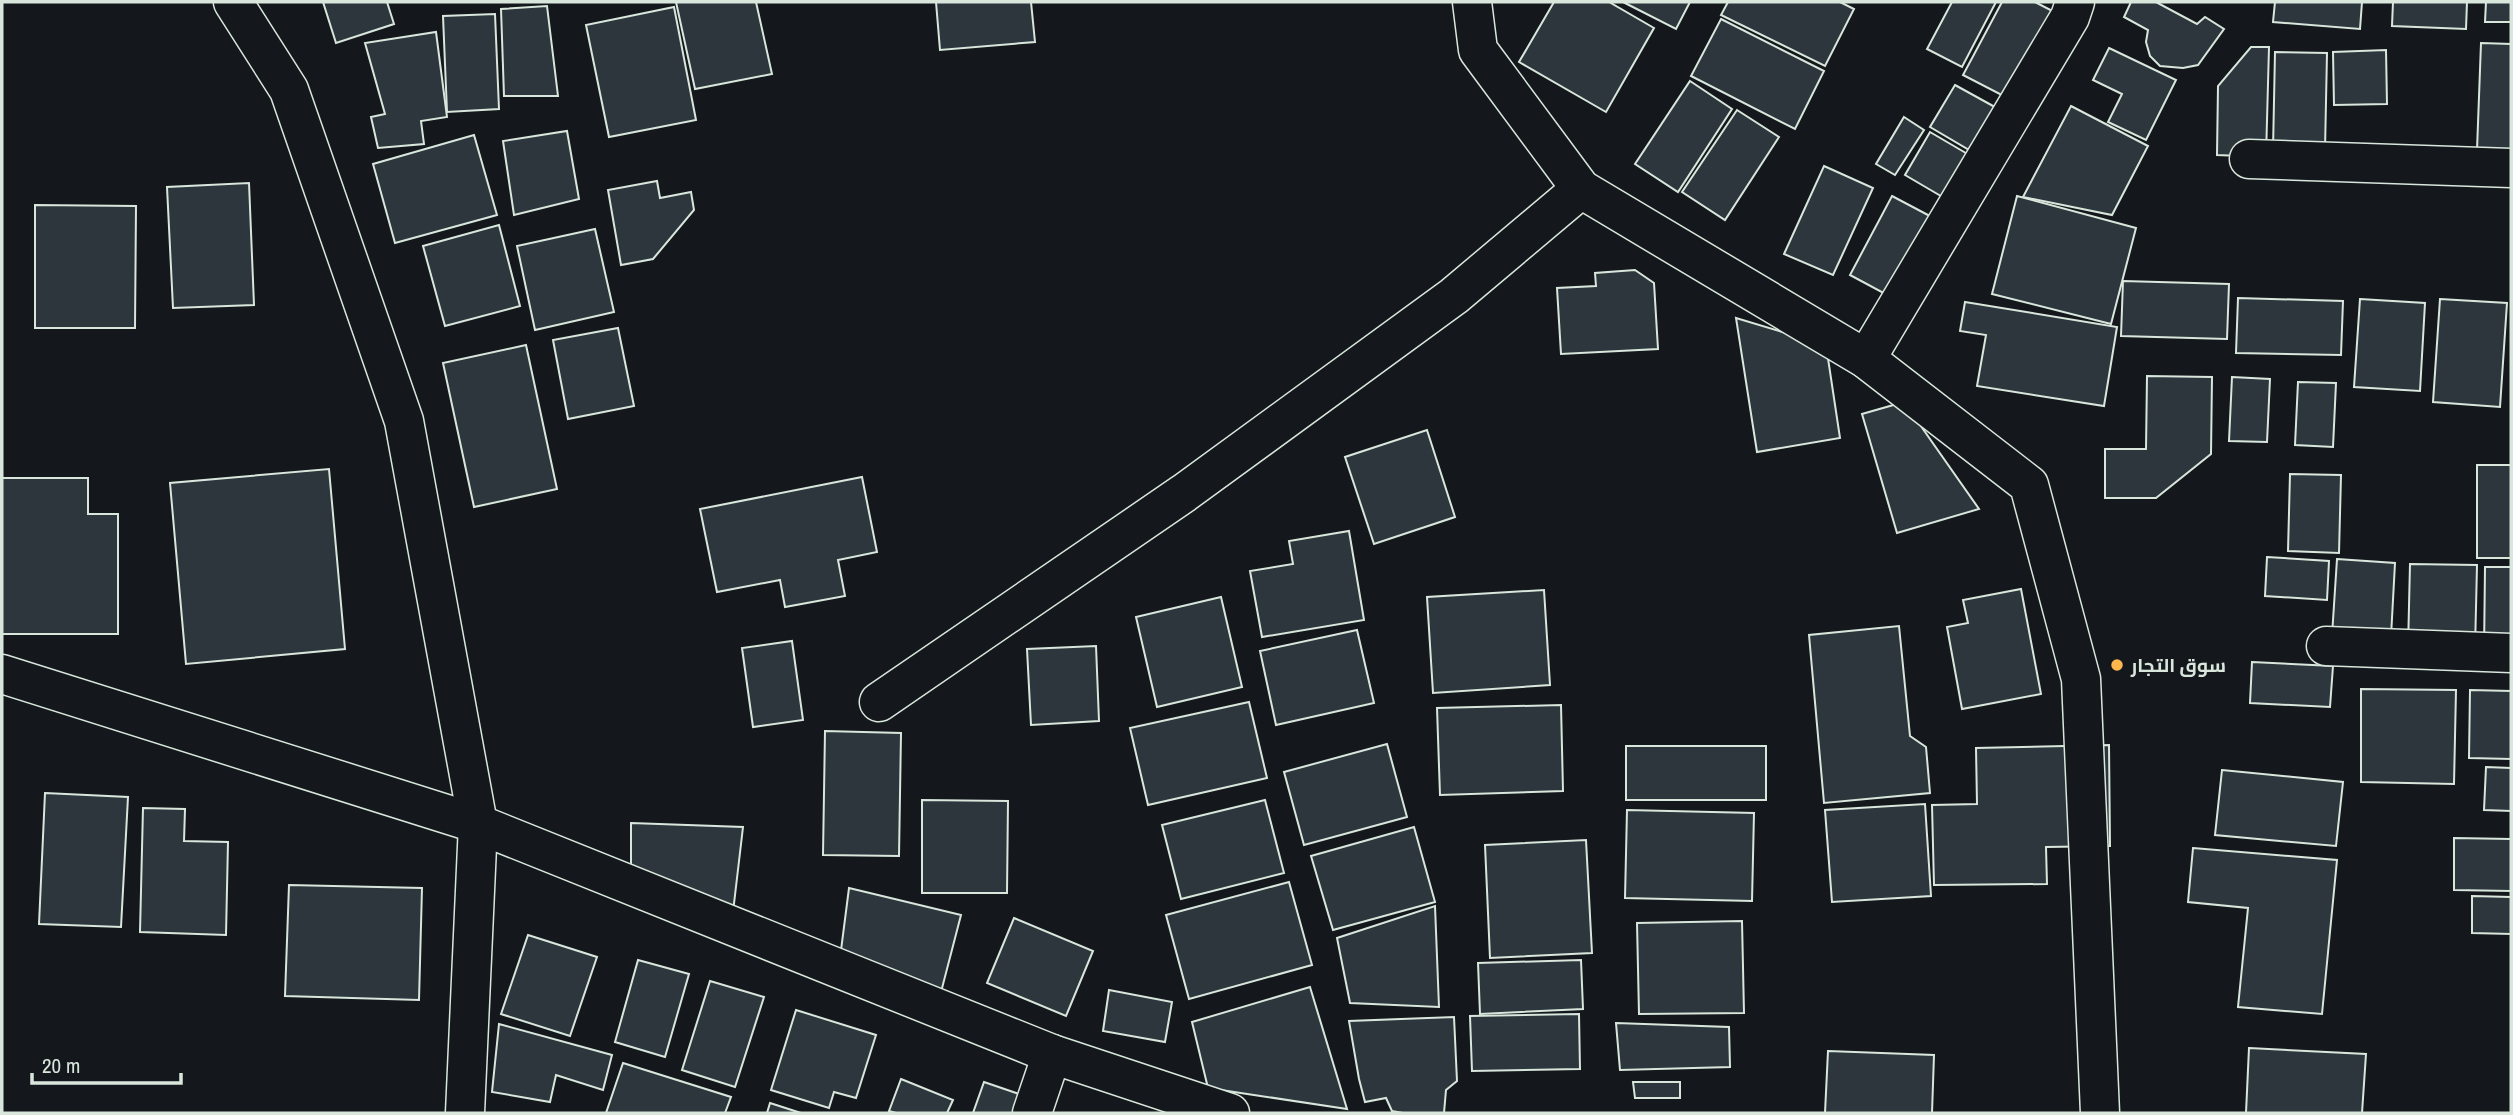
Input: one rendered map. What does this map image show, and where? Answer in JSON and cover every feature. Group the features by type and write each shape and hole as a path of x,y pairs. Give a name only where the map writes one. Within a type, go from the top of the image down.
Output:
{"street":[{"path":"233,2 289,90 404,421 478,824 465,1113"},
{"path":"1472,2 1478,50 1581,189 1866,359 2029,485 2081,680 2100,1113"},
{"path":"1866,359 2070,17 2075,2"},
{"path":"2249,159 2511,168"},
{"path":"879,702 1184,493 1420,321 1454,296 1581,189"},
{"path":"2326,646 2511,653"},
{"path":"2,674 478,824 1052,1054 1230,1113"},
{"path":"1032,1113 1052,1054"}],"building":[{"path":"323,2 387,2 394,24 336,43"},
{"path":"676,2 756,2 772,74 695,89"},
{"path":"936,2 1031,2 1035,42 940,50"},
{"path":"1554,2 1609,2 1654,28 1606,112 1519,62"},
{"path":"1623,2 1690,2 1676,29"},
{"path":"1728,2 1840,2 1854,9 1825,66 1721,15"},
{"path":"1952,2 1996,2 1962,67 1927,49"},
{"path":"2002,2 2035,2 2068,19 2021,105 1963,75"},
{"path":"2131,2 2156,2 2197,24 2205,17 2224,29 2198,65 2183,68 2160,66 2150,56 2146,42 2148,30 2124,17"},
{"path":"2275,2 2362,2 2360,29 2273,22"},
{"path":"2393,2 2467,2 2466,29 2392,26"},
{"path":"2486,2 2511,2 2511,22 2485,22"},
{"path":"547,6 558,96 504,96 501,9"},
{"path":"674,7 696,120 609,137 586,25"},
{"path":"495,14 499,109 447,112 443,16"},
{"path":"1721,19 1824,71 1795,129 1691,76"},
{"path":"436,32 447,117 421,121 424,144 378,148 371,117 385,114 365,43"},
{"path":"2481,43 2511,44 2511,151 2477,150"},
{"path":"2251,47 2269,47 2266,157 2217,155 2218,86"},
{"path":"2109,48 2176,80 2146,140 2108,122 2122,94 2093,80"},
{"path":"2386,50 2387,104 2334,105 2333,52"},
{"path":"2275,52 2327,53 2325,150 2273,150"},
{"path":"1690,81 1732,109 1678,192 1635,164"},
{"path":"1955,85 2013,117 1988,161 1930,127"},
{"path":"2071,106 2148,146 2112,215 2023,197"},
{"path":"1737,110 1779,137 1725,220 1682,192"},
{"path":"1904,117 1924,130 1895,175 1876,164"},
{"path":"567,131 579,199 514,215 503,141"},
{"path":"1930,132 1988,166 1963,209 1905,175"},
{"path":"474,135 497,215 395,243 373,164"},
{"path":"1824,166 1873,188 1833,275 1784,254"},
{"path":"657,181 660,198 691,192 694,210 653,259 621,265 608,190"},
{"path":"249,183 254,305 173,308 167,187"},
{"path":"1892,196 1945,224 1902,303 1850,275"},
{"path":"2017,196 2136,228 2111,324 1992,294"},
{"path":"35,205 136,206 135,328 35,328"},
{"path":"499,225 520,306 445,326 423,246"},
{"path":"595,229 614,312 535,330 517,246"},
{"path":"1635,270 1654,283 1658,349 1561,354 1557,288 1596,286 1595,273"},
{"path":"2123,281 2229,284 2227,339 2121,336"},
{"path":"2238,298 2343,301 2341,355 2236,353"},
{"path":"2360,299 2425,303 2420,391 2354,387"},
{"path":"2440,299 2507,303 2500,407 2433,402"},
{"path":"1965,302 2117,327 2104,406 1977,386 1986,335 1960,331"},
{"path":"1736,318 1826,345 1840,438 1757,452"},
{"path":"618,328 634,406 568,419 553,340"},
{"path":"526,345 557,489 474,507 443,363"},
{"path":"2147,376 2212,377 2211,454 2156,498 2105,498 2105,449 2146,449"},
{"path":"2232,377 2270,379 2267,442 2229,441"},
{"path":"2298,382 2336,383 2333,447 2295,445"},
{"path":"1904,402 1979,509 1897,533 1862,414"},
{"path":"1427,430 1455,517 1374,544 1345,457"},
{"path":"2477,465 2511,465 2511,558 2477,558"},
{"path":"329,469 345,649 186,664 170,483"},
{"path":"2290,474 2341,475 2339,553 2288,551"},
{"path":"862,477 877,552 838,560 845,596 785,607 780,580 717,592 700,509"},
{"path":"2,478 88,478 88,514 118,514 118,634 2,634"},
{"path":"1349,531 1364,620 1262,637 1250,571 1293,564 1289,541"},
{"path":"2267,557 2329,561 2327,600 2265,596"},
{"path":"2337,559 2395,563 2390,655 2331,651"},
{"path":"2410,564 2477,565 2475,650 2408,648"},
{"path":"2485,567 2511,567 2511,654 2484,653"},
{"path":"2021,589 2041,694 1962,709 1947,627 1968,623 1963,600"},
{"path":"1544,590 1550,685 1433,693 1427,597"},
{"path":"1221,597 1242,687 1157,707 1136,617"},
{"path":"1899,626 1910,736 1926,747 1930,793 1824,803 1809,635"},
{"path":"1357,630 1374,703 1276,725 1260,651"},
{"path":"792,641 803,720 753,727 742,648"},
{"path":"1096,646 1099,721 1031,725 1027,649"},
{"path":"2252,662 2333,666 2330,707 2250,703"},
{"path":"2361,689 2456,690 2454,784 2361,782"},
{"path":"2470,690 2511,691 2511,759 2469,758"},
{"path":"1249,702 1267,778 1148,805 1130,728"},
{"path":"1561,705 1563,791 1440,795 1437,708"},
{"path":"825,731 901,733 899,856 823,855"},
{"path":"1387,744 1407,817 1304,845 1284,772"},
{"path":"2109,745 2110,846 2046,847 2047,884 1934,885 1932,805 1977,804 1976,748"},
{"path":"1626,746 1766,746 1766,800 1626,800"},
{"path":"2486,767 2511,768 2511,811 2484,810"},
{"path":"2222,770 2343,782 2336,846 2215,835"},
{"path":"45,793 128,797 121,927 39,924"},
{"path":"922,800 1008,801 1007,893 922,893"},
{"path":"1265,800 1284,873 1181,899 1162,825"},
{"path":"1925,804 1931,896 1832,902 1825,810"},
{"path":"143,808 185,809 184,841 228,842 226,935 140,932"},
{"path":"1627,810 1754,813 1752,901 1625,898"},
{"path":"631,823 743,827 733,912 631,873"},
{"path":"1414,827 1435,902 1333,930 1311,856"},
{"path":"2454,838 2511,839 2511,891 2454,890"},
{"path":"1586,840 1592,953 1490,958 1485,845"},
{"path":"2193,848 2337,860 2322,1014 2238,1007 2248,908 2188,902"},
{"path":"1289,882 1312,965 1189,999 1166,915"},
{"path":"289,885 422,888 419,1000 285,996"},
{"path":"849,888 961,915 940,996 840,958"},
{"path":"2472,896 2511,897 2511,934 2472,933"},
{"path":"1435,906 1439,1007 1350,1003 1337,938"},
{"path":"1014,918 1093,951 1066,1016 987,983"},
{"path":"1742,921 1744,1013 1639,1014 1637,923"},
{"path":"528,935 597,957 570,1036 501,1014"},
{"path":"638,960 689,974 665,1057 615,1042"},
{"path":"1581,960 1583,1009 1480,1014 1478,963"},
{"path":"710,981 764,997 735,1087 682,1070"},
{"path":"1310,987 1347,1109 1208,1088 1192,1022"},
{"path":"1109,990 1172,1002 1165,1042 1103,1031"},
{"path":"796,1010 876,1035 856,1098 834,1092 829,1108 771,1090"},
{"path":"1579,1014 1580,1069 1472,1071 1470,1016"},
{"path":"1454,1017 1457,1081 1446,1090 1444,1113 1392,1111 1386,1098 1365,1102 1349,1021"},
{"path":"1616,1023 1729,1027 1730,1067 1620,1070"},
{"path":"499,1024 612,1055 603,1090 556,1075 550,1102 492,1092"},
{"path":"2249,1048 2366,1054 2362,1113 2246,1113"},
{"path":"1828,1051 1934,1055 1932,1113 1825,1113"},
{"path":"623,1063 731,1097 725,1113 606,1113"},
{"path":"901,1079 953,1100 947,1113 889,1111"},
{"path":"984,1082 1022,1095 1015,1113 973,1113"},
{"path":"1633,1082 1680,1082 1680,1098 1635,1098"},
{"path":"770,1103 801,1113 767,1113"}],"place":[{"name":"سوق التجار","path":"2117,665"}]}
